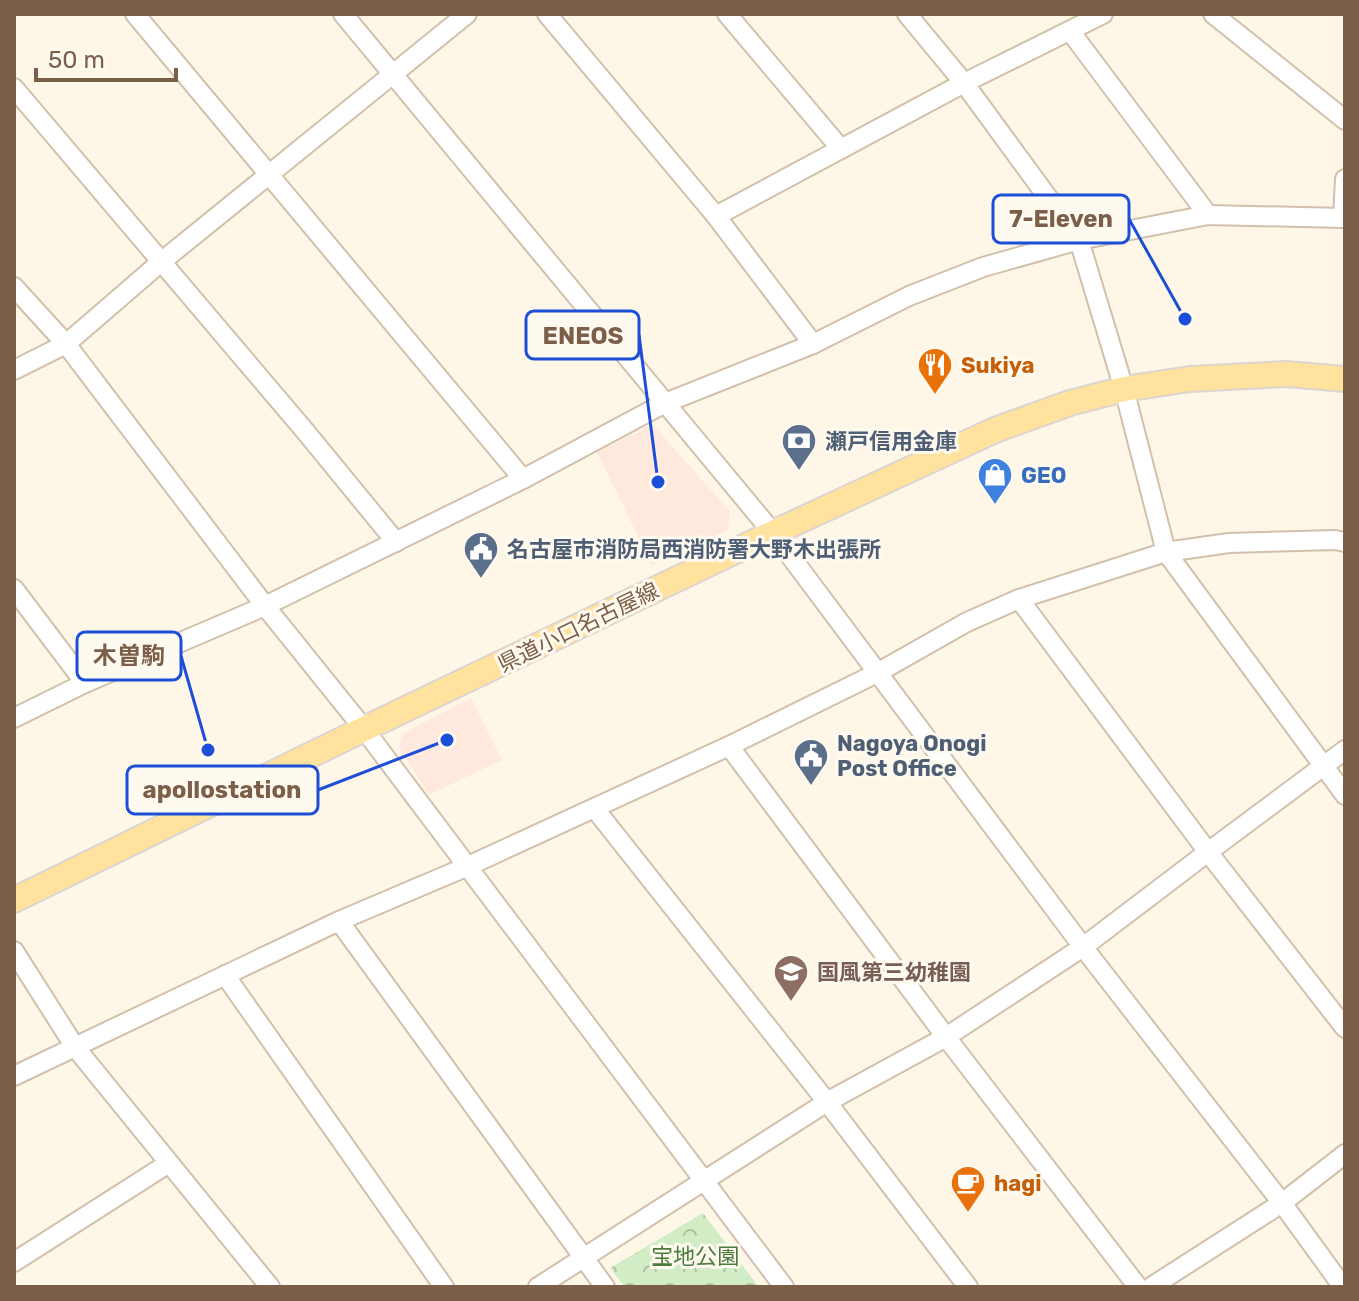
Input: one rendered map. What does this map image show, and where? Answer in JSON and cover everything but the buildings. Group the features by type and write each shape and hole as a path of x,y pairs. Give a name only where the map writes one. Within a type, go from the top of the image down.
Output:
{"main road":[{"name":"県道小口名古屋線","path":"14,900 773,533 995,430 1070,403 1124,389 1190,379 1286,374 1345,379"}],"street":[{"path":"135,14 523,479"},
{"path":"343,14 773,533 1343,1287"},
{"path":"14,370 66,344 161,262 467,14"},
{"path":"547,14 716,216 813,344"},
{"path":"727,14 841,149"},
{"path":"907,14 964,83 1079,240 1124,389 1166,552 1345,795"},
{"path":"716,216 964,83 1103,14"},
{"path":"1213,14 1345,120"},
{"path":"1070,31 1208,215"},
{"path":"14,88 396,542"},
{"path":"14,718 85,683 265,606 523,479 665,403 813,344 909,296 983,267 1079,240 1208,215 1344,218 1345,179"},
{"path":"14,287 66,344 265,606 364,729 784,1287"},
{"path":"14,1076 339,921 466,867 729,746 877,673 967,622 1019,599 1166,552 1229,543 1345,542"},
{"path":"14,589 85,683"},
{"path":"1019,599 1208,852 1345,1028"},
{"path":"729,746 1138,1287"},
{"path":"538,1287 827,1102 946,1037 1083,947 1345,750"},
{"path":"595,809 827,1102 968,1287"},
{"path":"339,921 605,1287"},
{"path":"14,951 75,1047 270,1287"},
{"path":"225,975 444,1287"},
{"path":"1151,1287 1282,1203 1345,1154"},
{"path":"14,1262 169,1163"}],"shaded area":[{"path":"648,427 655,427 730,512 728,530 652,565 597,452"},
{"path":"471,698 502,760 429,795 399,747 403,733"}],"green space":[{"name":"宝地公園","path":"703,1213 759,1287 625,1287 610,1268"}],"place":[{"name":"7-Eleven","path":"1185,319"},
{"name":"Sukiya","path":"935,396"},
{"name":"瀬戸信用金庫","path":"799,472"},
{"name":"ENEOS","path":"658,482"},
{"name":"GEO","path":"995,506"},
{"name":"名古屋市消防局西消防署大野木出張所","path":"481,580"},
{"name":"apollostation","path":"447,740"},
{"name":"木曽駒","path":"208,750"},
{"name":"Nagoya Onogi Post Office","path":"811,787"},
{"name":"国風第三幼稚園","path":"791,1003"},
{"name":"hagi","path":"968,1214"}]}
